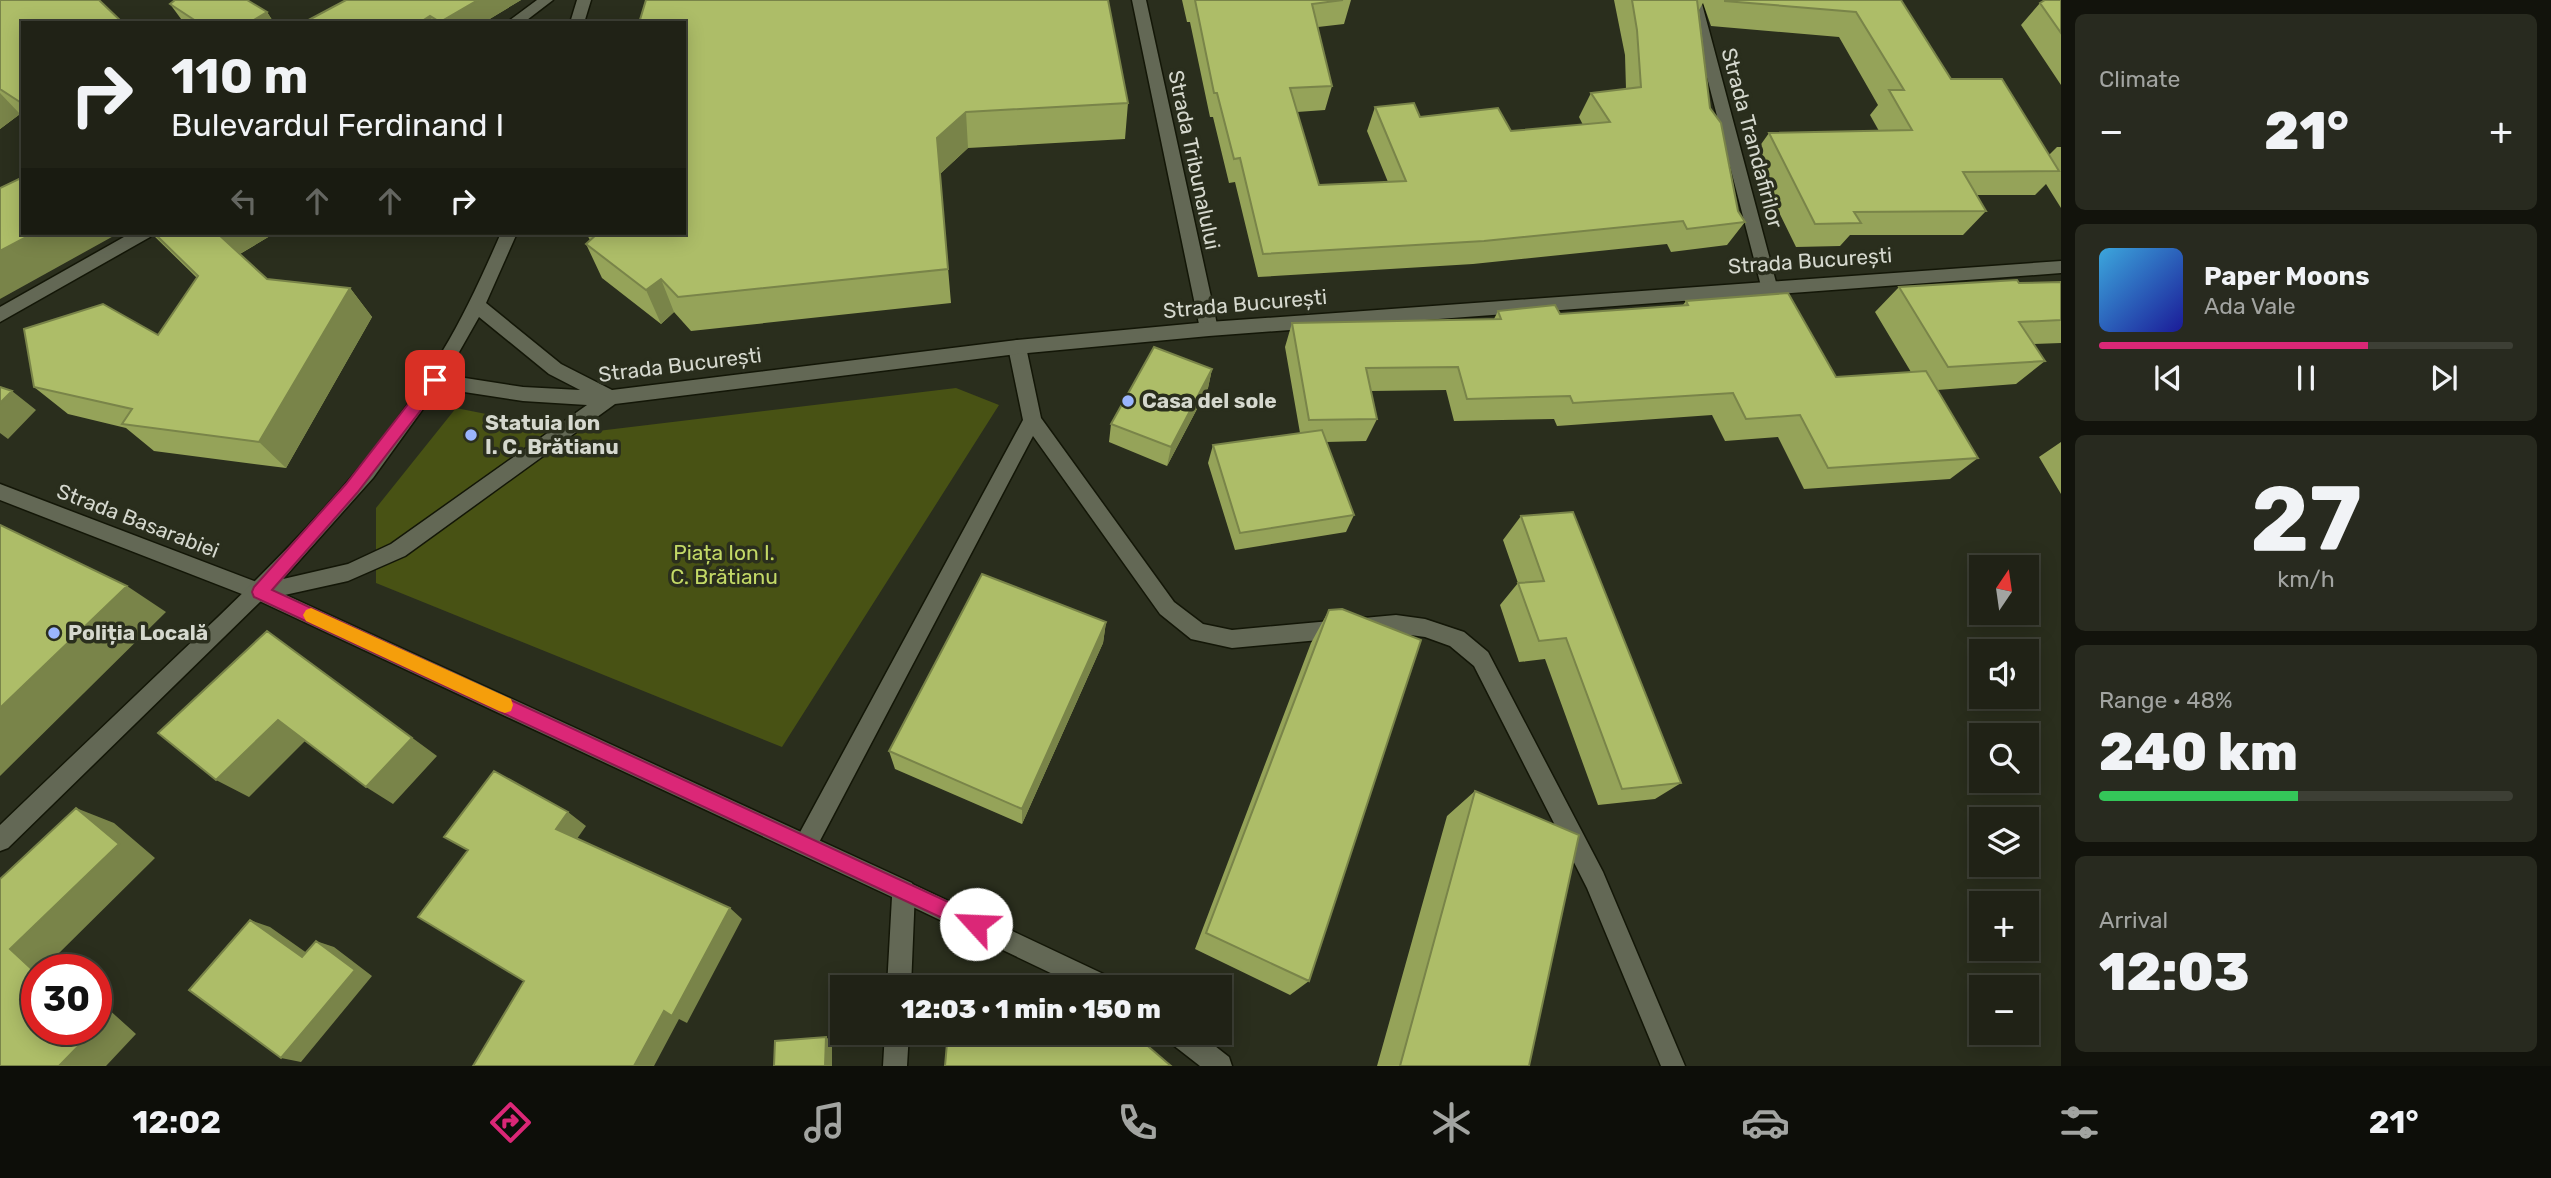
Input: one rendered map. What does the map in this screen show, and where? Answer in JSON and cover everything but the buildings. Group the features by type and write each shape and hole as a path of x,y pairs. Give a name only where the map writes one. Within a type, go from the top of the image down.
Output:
{"main road":[{"path":"516,21 546,0"},
{"path":"578,21 584,0"},
{"path":"478,305 515,339 555,369 611,397"}],"street":[{"name":"Strada Tribunalului","path":"1139,0 1209,329"},
{"name":"Strada Trandafirilor","path":"1694,0 1769,286"},
{"path":"0,316 141,235"},
{"path":"0,839 260,592 352,489 435,380 478,305 508,235"},
{"name":"Strada București","path":"435,380 514,394 573,399 611,397 1017,347 1209,329 1769,286 2061,268"},
{"path":"1017,347 1032,420 1167,608 1198,632 1233,639 1395,624 1425,628 1457,639 1481,659 1595,880 1673,1066"},
{"path":"260,592 342,576 371,566 611,397"},
{"path":"807,844 1032,420"},
{"name":"Strada Basarabiei","path":"0,492 260,592 807,844 1081,975"},
{"path":"900,975 904,891"},
{"path":"895,1066 896,1045"},
{"path":"1193,1045 1220,1066"}],"green space":[{"name":"Piața Ion I. C. Brătianu","path":"956,388 999,405 782,747 376,583 376,508 456,408 581,433"}],"slow traffic":[{"path":"311,615 505,705"}],"place":[{"name":"Casa del sole","path":"1128,401"},
{"name":"Statuia Ion I. C. Brătianu","path":"471,435"},
{"name":"Poliția Locală","path":"54,633"}],"route":[{"path":"435,380 352,489 260,592 976,924"}]}
